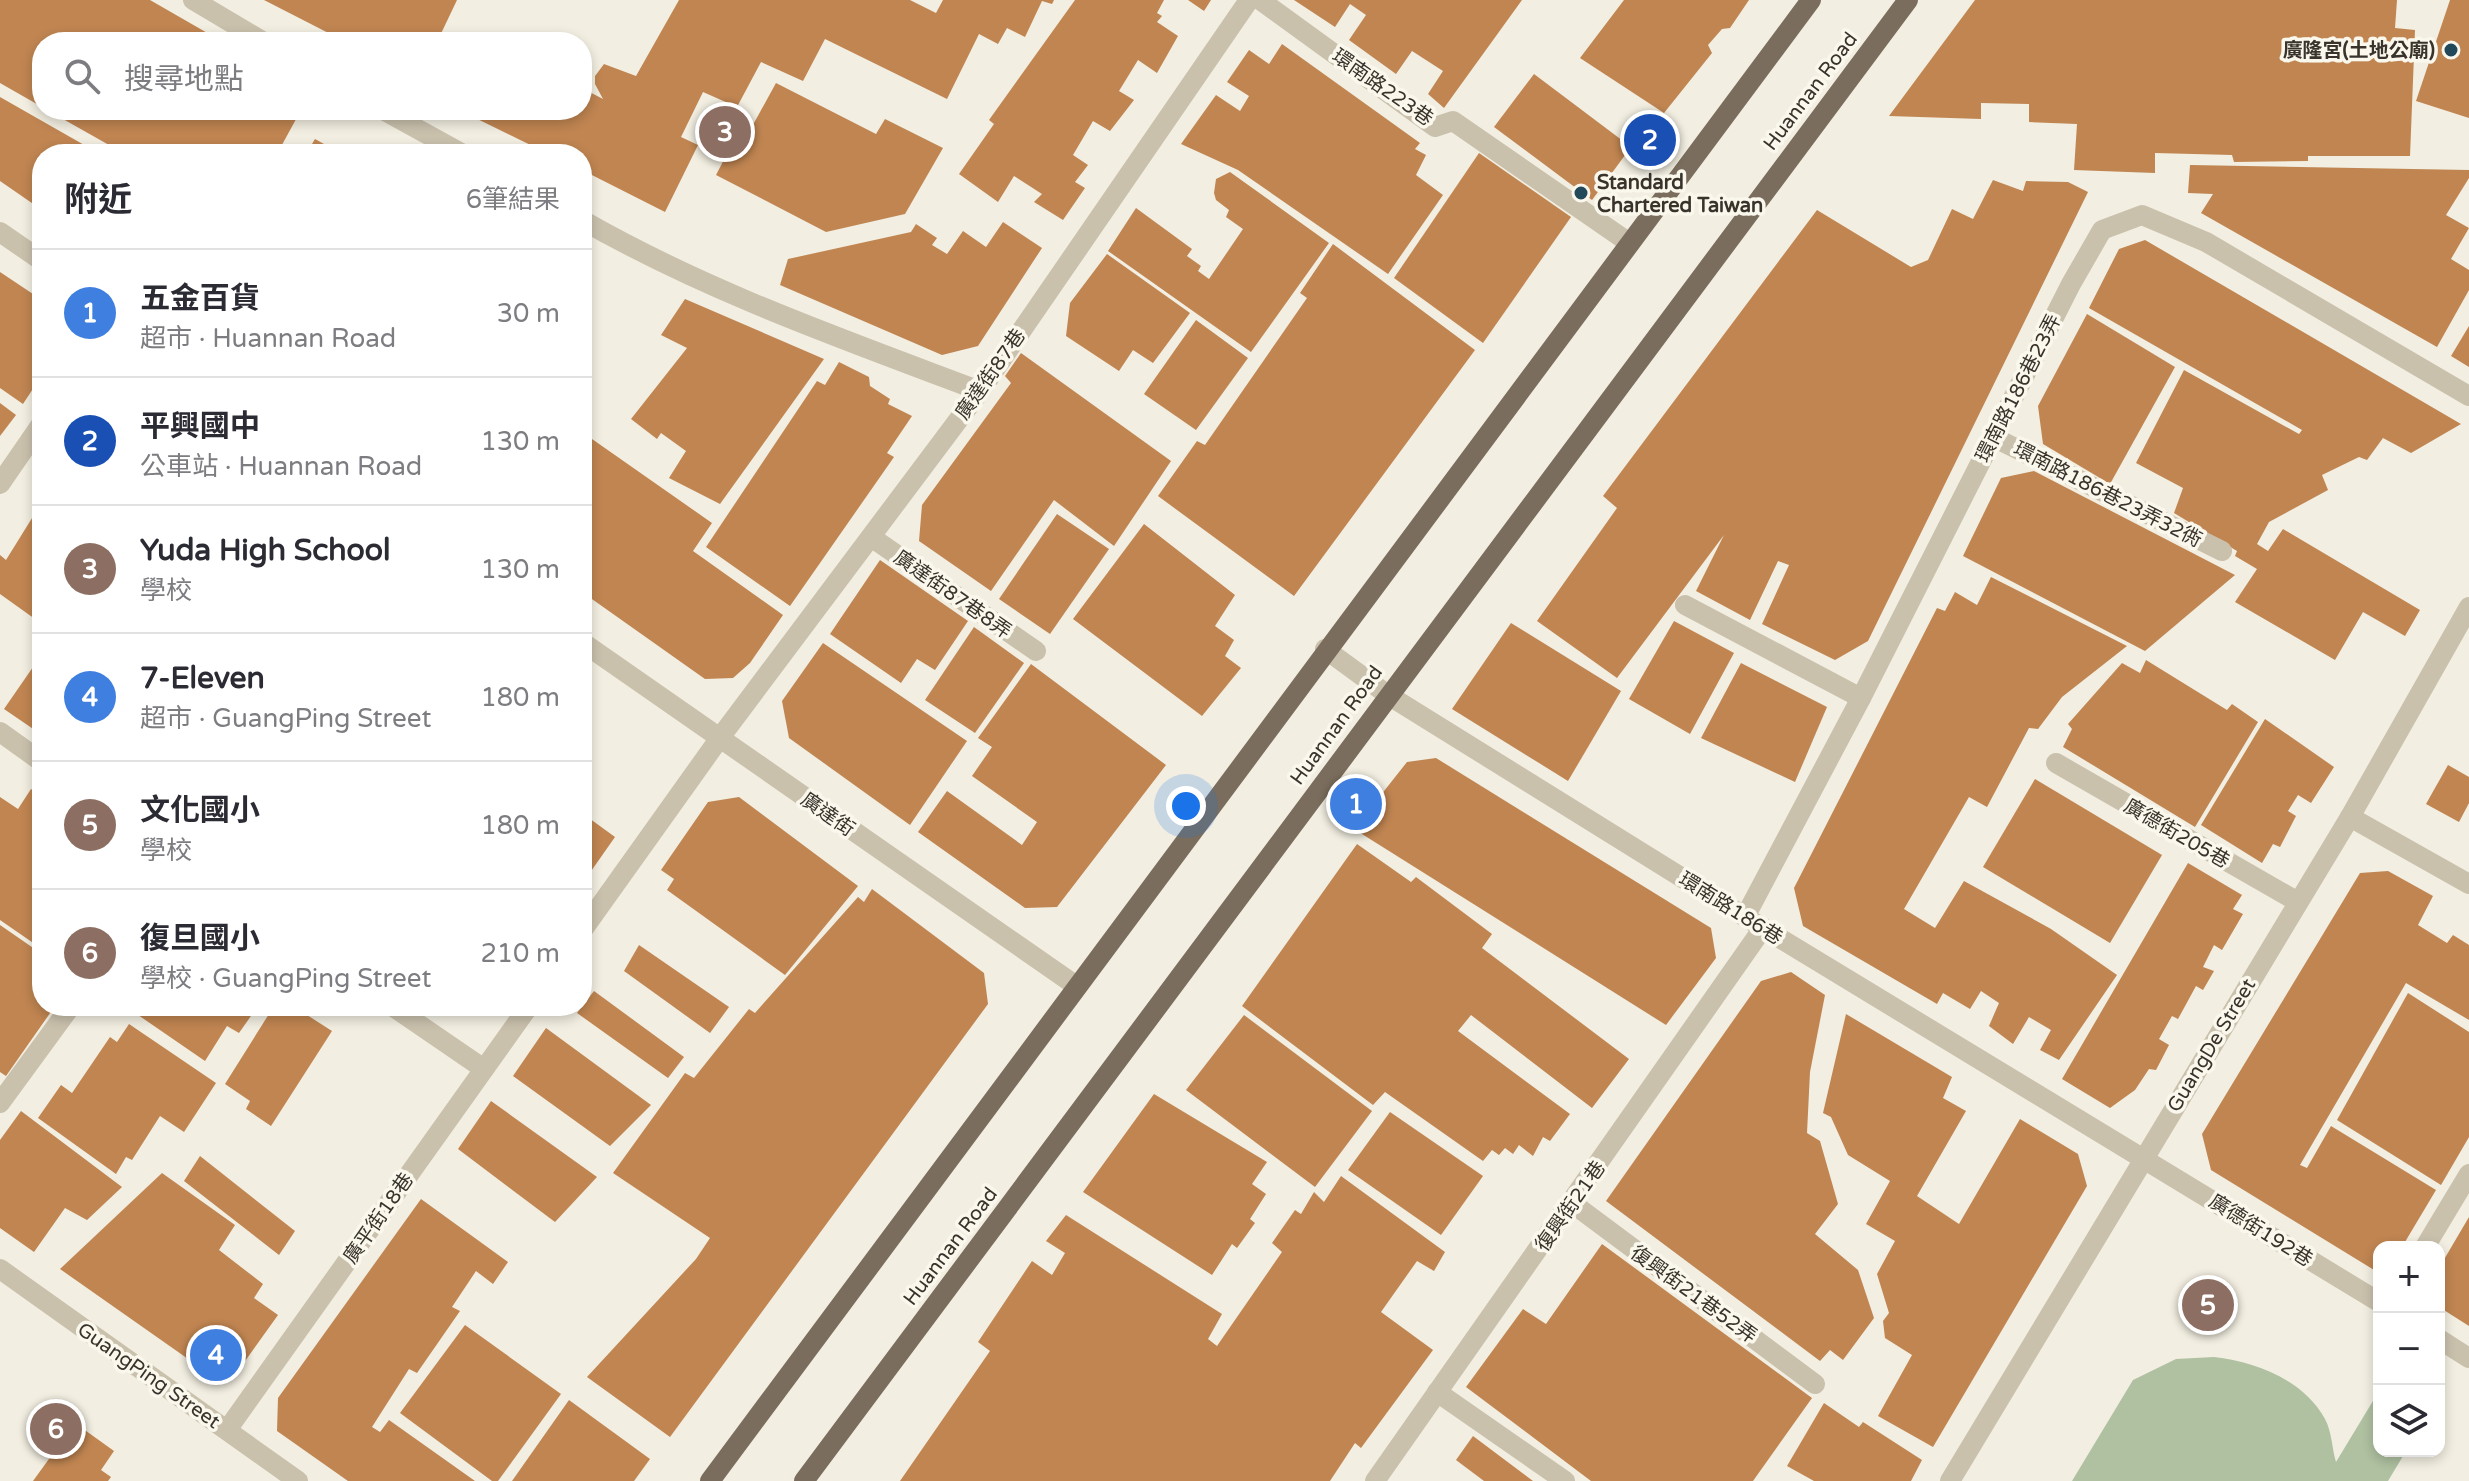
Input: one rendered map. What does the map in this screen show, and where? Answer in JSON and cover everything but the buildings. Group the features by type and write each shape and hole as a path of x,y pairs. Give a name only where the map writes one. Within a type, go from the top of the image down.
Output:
{"main road":[{"path":"710,1481 1075,985 1811,0"},
{"name":"Huannan Road","path":"804,1481 1908,0"}],"street":[{"path":"193,0 247,32"},
{"name":"廣達街87巷","path":"719,739 980,391 1249,0"},
{"name":"環南路223巷","path":"1260,0 1435,127 1453,121 1628,242"},
{"path":"401,120 445,144"},
{"name":"環南路186巷23弄","path":"1754,923 1861,698 2071,284 2102,230 2142,215 2206,242 2469,396"},
{"path":"592,226 653,261 799,323 980,391"},
{"path":"0,232 32,254"},
{"name":"環南路186巷23弄32衖","path":"1993,437 2222,551"},
{"path":"0,484 32,438"},
{"name":"廣達街87巷8弄","path":"871,537 1036,651"},
{"path":"1685,605 1861,698"},
{"name":"GuangDe Street","path":"1950,1481 2350,817 2469,607"},
{"name":"廣達街","path":"592,649 1075,985"},
{"name":"環南路186巷","path":"1325,649 1388,695 1754,923 2143,1157"},
{"path":"0,732 32,755"},
{"path":"592,917 719,739"},
{"name":"廣德街205巷","path":"2056,763 2298,902"},
{"path":"2350,817 2469,884"},
{"name":"復興街21巷","path":"1375,1481 1572,1203 1754,923"},
{"path":"0,1103 64,1016"},
{"path":"407,1016 484,1069"},
{"name":"廣平街18巷","path":"227,1430 522,1016"},
{"name":"廣德街192巷","path":"2143,1157 2373,1298"},
{"path":"2429,1241 2469,1174"},
{"name":"復興街21巷52弄","path":"1572,1203 1815,1384"},
{"name":"GuangPing Street","path":"0,1269 298,1481"},
{"path":"2445,1343 2469,1358"},
{"path":"1437,1392 1565,1481"}],"green space":[{"path":"2214,1357 2246,1363 2292,1384 2316,1405 2325,1419 2336,1462 2373,1401 2373,1457 2402,1457 2388,1481 2072,1481 2133,1380 2176,1359"}],"place":[{"name":"廣隆宮(土地公廟)","path":"2451,50"},
{"name":"Yuda High School","path":"725,132"},
{"name":"平興國中","path":"1650,140"},
{"name":"Standard Chartered Taiwan","path":"1581,193"},
{"name":"五金百貨","path":"1356,804"},
{"name":"文化國小","path":"2208,1305"},
{"name":"7-Eleven","path":"216,1355"},
{"name":"復旦國小","path":"56,1429"}]}
